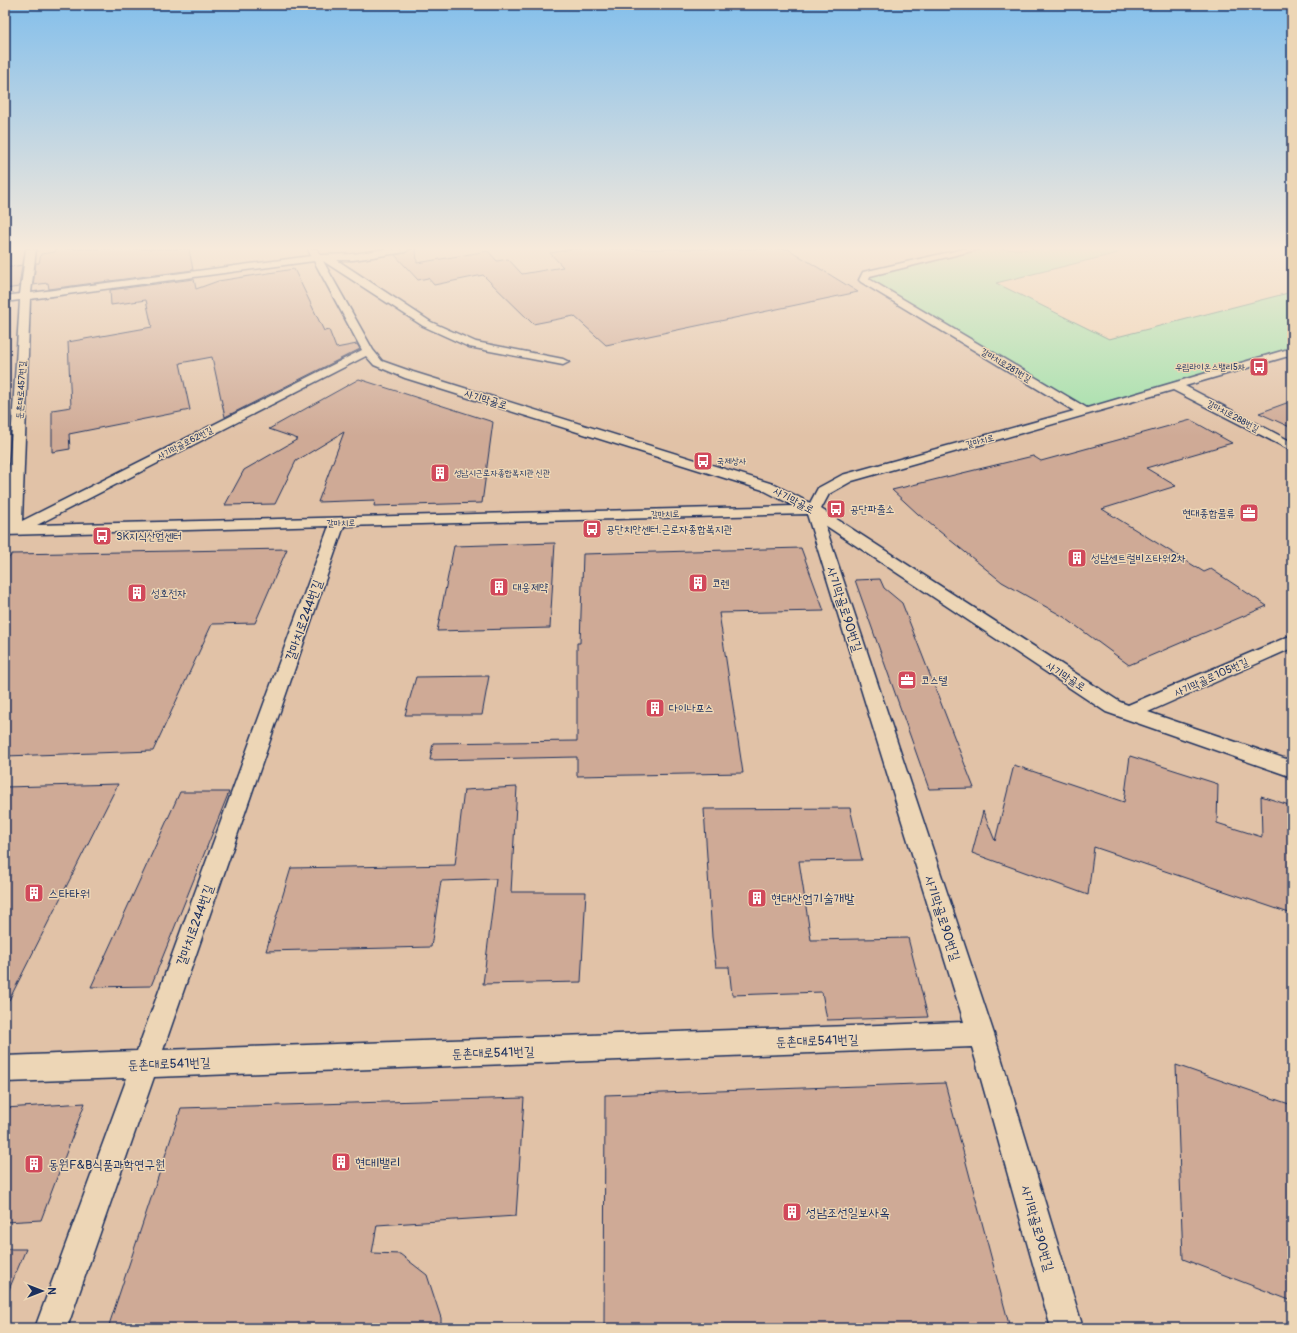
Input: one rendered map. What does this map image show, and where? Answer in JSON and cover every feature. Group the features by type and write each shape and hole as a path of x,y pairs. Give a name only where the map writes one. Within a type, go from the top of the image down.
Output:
{"street":[{"name":"둔촌대로457번길","path":"8,533 24,311"},
{"name":"사기막골로","path":"347,311 368,351 378,363 409,375 768,487 813,510 1113,707 1292,769"},
{"path":"407,311 427,324 473,345 563,362"},
{"name":"갈마치로281번길","path":"916,311 1084,412"},
{"name":"사기막골로62번길","path":"8,533 368,351"},
{"name":"갈마치로","path":"8,533 813,510 823,491 847,478 1292,352"},
{"name":"갈마치로288번길","path":"1175,386 1292,447"},
{"name":"사기막골로90번길","path":"813,510 981,1034 1067,1328"},
{"name":"갈마치로244번길","path":"51,1328 338,523"},
{"name":"사기막골로105번길","path":"1129,712 1292,641"},
{"name":"둔촌대로541번길","path":"5,1069 981,1034"}],"shaded area":[{"path":"5,311 928,311 1090,409 1292,351 1292,1328 5,1328"}],"green space":[{"path":"919,311 1053,311 1109,339 1217,311 1292,311 1292,351 1090,409"}],"building":[{"path":"148,311 314,311 324,331 329,330 336,348 357,344 360,349 225,417 212,357 180,363 190,410 69,434 70,449 52,452 52,410 71,407 68,342 152,327"},
{"path":"520,311 767,311 606,345 574,316 533,324"},
{"path":"359,379 493,422 482,503 374,506 375,500 318,502 344,432 296,461 275,504 225,505 244,470 298,439 269,429"},
{"path":"1292,401 1292,428 1259,413"},
{"name":"성남센트럴비즈타워2차","path":"1191,420 1232,443 1146,468 1176,486 1102,509 1204,572 1211,569 1267,606 1129,665 1064,617 1002,582 918,514 892,490 1033,456 1041,461"},
{"name":"대웅제약","path":"555,543 550,628 437,631 454,546"},
{"path":"801,548 824,611 719,613 743,773 577,776 577,757 430,760 433,743 577,741 577,643 580,643 583,554"},
{"path":"287,549 255,623 212,624 153,751 5,756 5,563 12,554"},
{"path":"880,579 884,588 902,603 974,788 929,789 855,580"},
{"path":"489,676 482,715 405,715 416,677"},
{"path":"1130,756 1218,784 1217,823 1262,837 1261,796 1292,806 1292,914 1094,847 1088,895 972,853 983,811 995,841 1014,765 1124,802"},
{"name":"스타타워","path":"118,784 5,1008 5,787"},
{"path":"517,787 511,892 586,892 581,982 483,984 496,879 441,881 431,947 266,951 291,868 455,865 464,790"},
{"path":"180,792 229,792 151,986 91,987"},
{"path":"850,808 862,860 799,861 811,940 908,938 928,1017 827,1020 822,992 732,995 729,967 716,967 712,937 704,809"},
{"path":"1176,1065 1292,1105 1292,1301 1183,1259"},
{"name":"성남조선일보사옥","path":"945,1083 1010,1328 604,1328 605,1095"},
{"name":"현대I밸리","path":"524,1098 516,1216 377,1225 372,1253 400,1254 427,1275 441,1318 441,1328 108,1328 181,1108"},
{"name":"동원F&B식품과학연구원","path":"85,1103 41,1220 5,1222 5,1108"},
{"path":"5,1249 26,1249 5,1299"}],"place":[{"name":"우림라이온스밸리5차","path":"1259,367"},
{"name":"국제상사","path":"703,461"},
{"name":"성남시근로자종합복지관 신관","path":"440,473"},
{"name":"공단파출소","path":"836,509"},
{"name":"현대종합물류","path":"1249,513"},
{"name":"공단치안센터.근로자종합복지관","path":"592,529"},
{"name":"SK지식산업센터","path":"102,536"},
{"name":"성남센트럴비즈타워2차","path":"1077,558"},
{"name":"코렌","path":"698,583"},
{"name":"대웅제약","path":"499,587"},
{"name":"성호전자","path":"137,593"},
{"name":"코스텔","path":"907,680"},
{"name":"다이나포스","path":"655,708"},
{"name":"스타타워","path":"34,893"},
{"name":"현대산업기술개발","path":"757,898"},
{"name":"현대I밸리","path":"341,1162"},
{"name":"동원F&B식품과학연구원","path":"34,1164"},
{"name":"성남조선일보사옥","path":"792,1212"}]}
